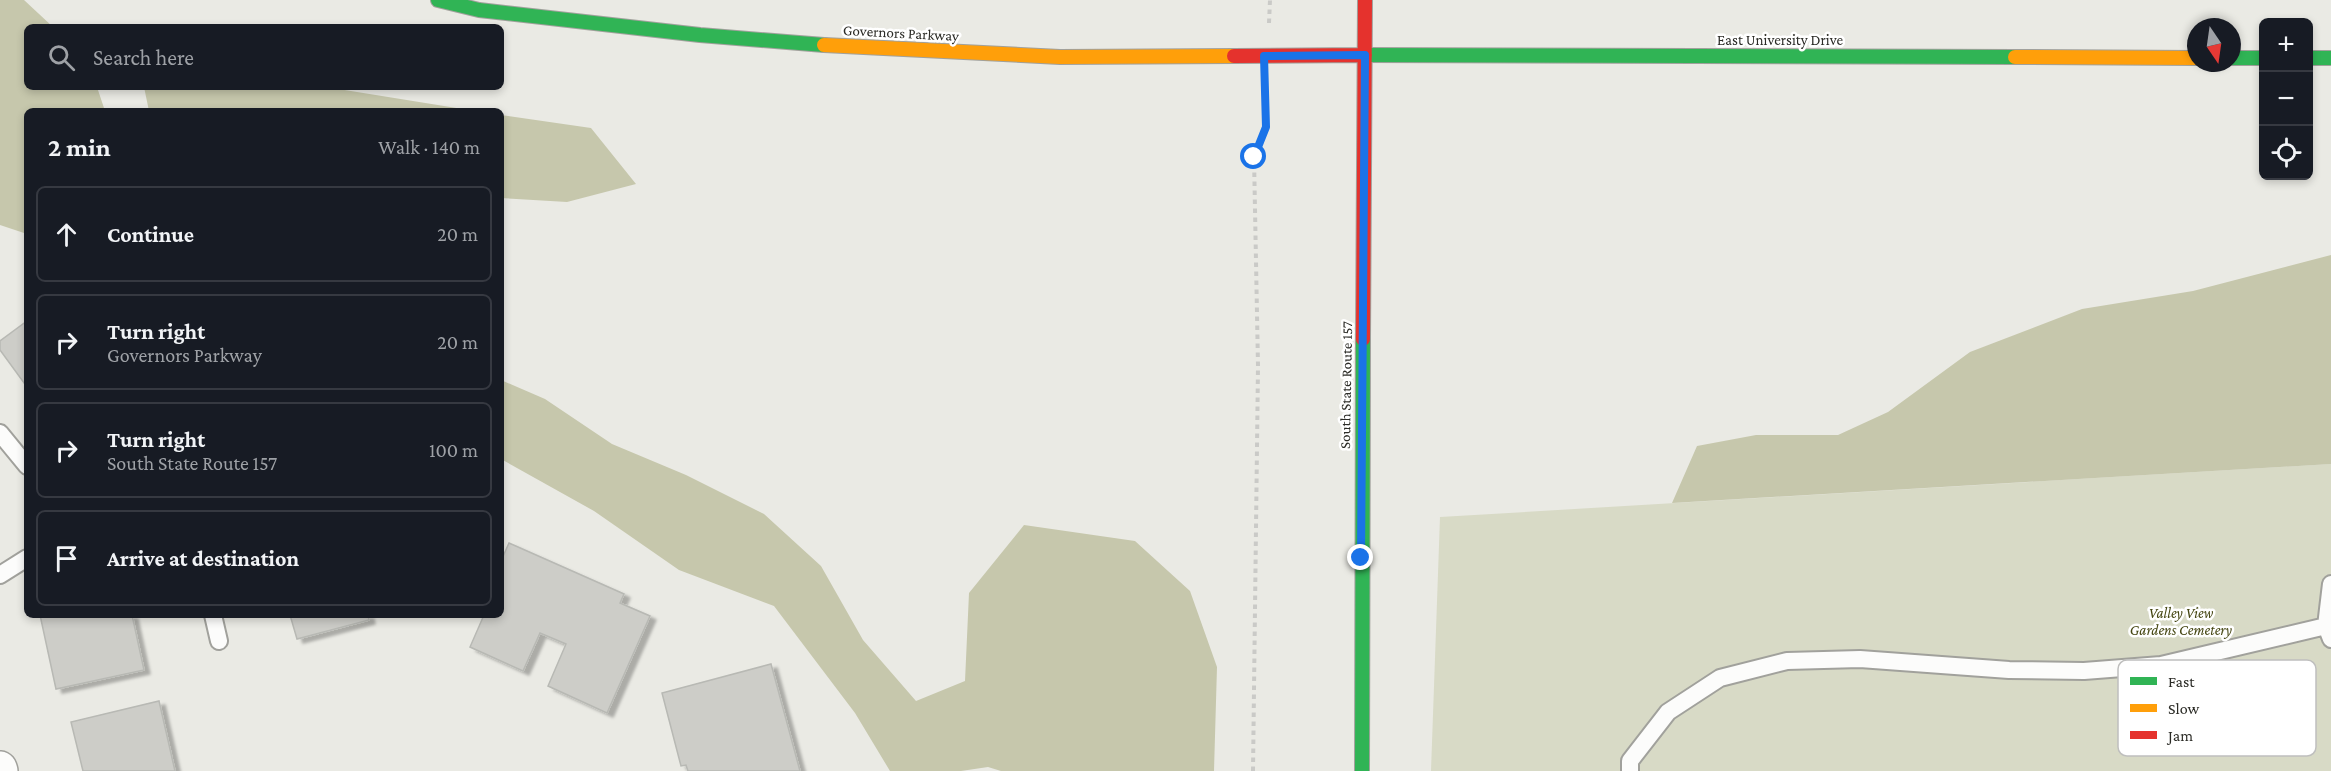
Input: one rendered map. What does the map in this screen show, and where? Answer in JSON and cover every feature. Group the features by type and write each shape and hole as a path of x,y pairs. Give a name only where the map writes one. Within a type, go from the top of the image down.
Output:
{"main road":[{"name":"Governors Parkway","path":"438,0 479,10 700,35 879,49 1060,57 1365,55"},
{"name":"South State Route 157","path":"1362,771 1361,558 1365,0"},
{"name":"East University Drive","path":"1365,55 2187,58"},
{"path":"2241,58 2259,58"},
{"path":"2313,58 2331,58"}],"lane":[{"path":"0,433 24,462"},
{"path":"0,575 24,560"},
{"path":"2187,660 2329,633 2331,585"},
{"path":"214,618 219,641"},
{"path":"1626,768 1668,712 1720,678 1787,661 1860,659 2009,670 2084,671 2118,668"}],"path":[{"path":"1253,771 1258,366 1254,157 1266,127 1264,56 1272,7 1270,0"}],"green space":[{"path":"0,0 24,0 50,24 24,24 24,90 98,90 104,108 24,108 24,233 0,225"},
{"path":"145,90 345,90 456,108 148,108"},
{"path":"504,115 591,128 636,184 567,202 504,198"},
{"path":"2331,255 2331,464 1672,503 1697,446 1756,435 1838,435 1888,412 1970,352 2082,309 2193,291"},
{"path":"504,381 545,399 612,444 686,475 764,514 821,566 863,640 916,701 965,681 969,593 1024,525 1135,541 1190,591 1217,667 1214,771 1001,771 988,767 961,771 890,771 855,713 774,606 679,570 594,511 504,461"},
{"name":"Valley View Gardens Cemetery","path":"2331,464 2331,771 1431,771 1440,517"}],"building":[{"path":"24,323 24,383 0,350 0,341"},
{"path":"509,543 624,594 620,603 650,616 607,713 548,686 566,644 540,633 523,671 470,647 483,618 504,618 504,554"},
{"path":"41,618 133,618 144,670 56,689"},
{"path":"291,618 369,618 369,620 297,639"},
{"path":"771,664 800,771 688,771 686,765 681,766 662,693"},
{"path":"159,701 175,771 83,771 71,722"}],"traffic: fast":[{"path":"438,0 479,10 700,35 824,45"},
{"path":"1365,55 2015,57"},
{"path":"2241,58 2259,58"},
{"path":"2313,58 2331,58"},
{"path":"1362,771 1363,339"}],"traffic: slow":[{"path":"824,45 1060,57 1234,56"},
{"path":"2015,57 2187,58"}],"traffic: jam":[{"path":"1363,339 1365,0"},
{"path":"1234,56 1365,55"}],"route":[{"path":"1254,157 1266,127 1264,56 1365,55 1361,558"}]}
